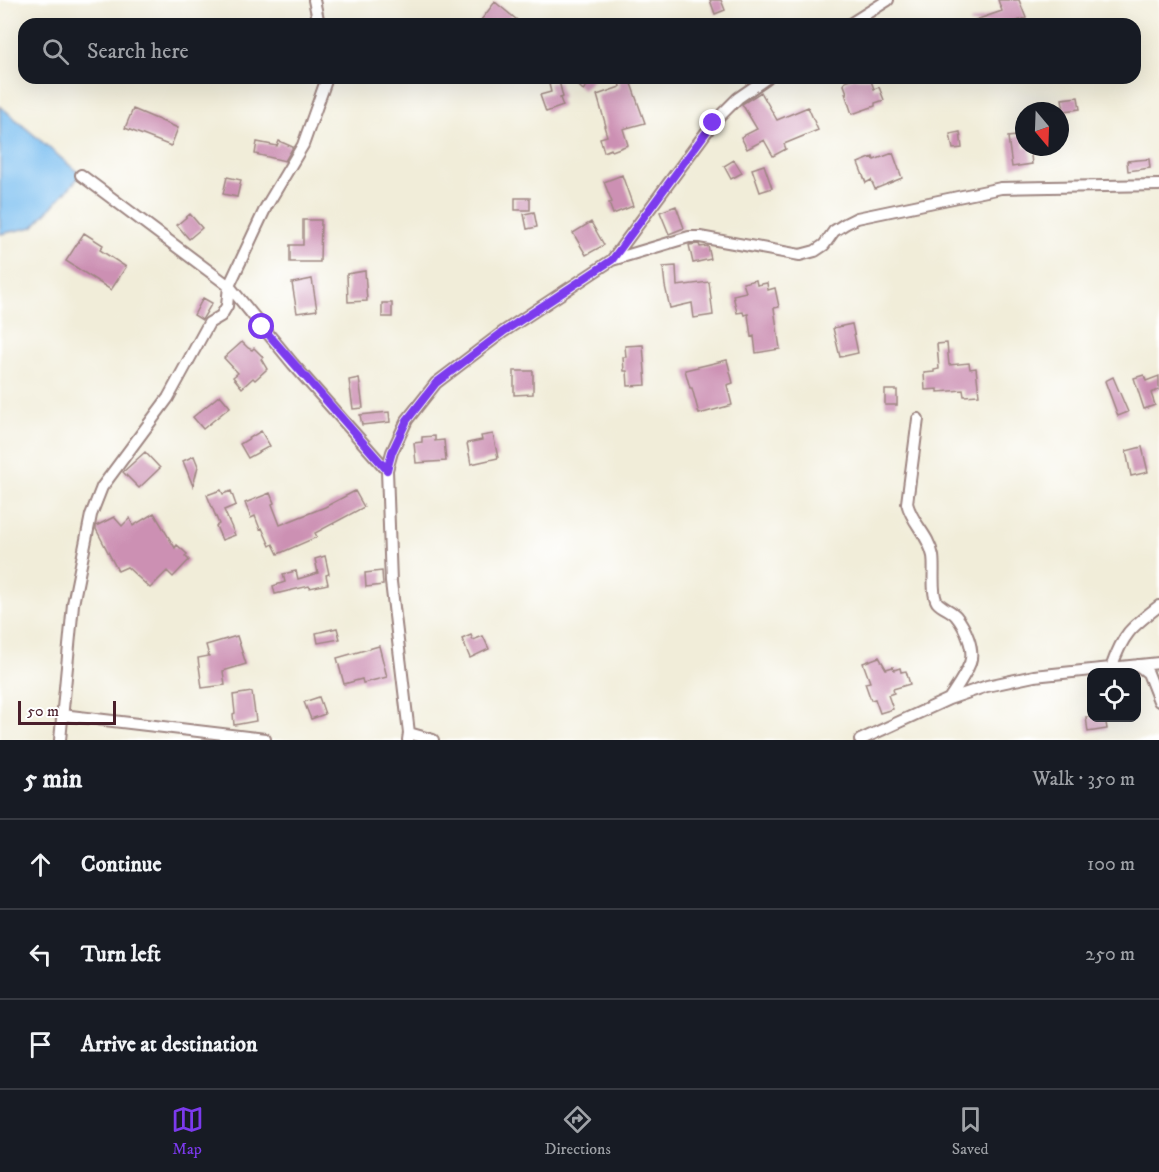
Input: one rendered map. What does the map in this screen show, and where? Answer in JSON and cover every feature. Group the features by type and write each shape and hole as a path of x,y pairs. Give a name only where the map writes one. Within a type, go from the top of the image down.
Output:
{"street":[{"path":"314,0 318,18"},
{"path":"860,18 888,0"},
{"path":"60,740 73,604 90,515 102,487 168,398 209,323 221,316 226,306 229,286 266,207 303,145 325,84"},
{"path":"612,260 713,123 738,98 758,84"},
{"path":"81,175 229,286 301,373 387,470"},
{"path":"433,740 408,737 391,582 387,470 392,452 407,420 436,383 503,332 612,260 689,237 800,255 815,251 824,245 834,231 858,218 1001,188 1159,185"},
{"path":"918,419 907,503 910,514 926,536 933,555 934,595 938,602 954,614 963,625 970,644 971,661 949,699"},
{"path":"1159,606 1129,629 1111,668 1159,663"},
{"path":"1138,665 1148,673 1159,701"},
{"path":"860,740 949,699 987,686 1034,676 1087,670"},
{"path":"62,715 265,739"}],"water":[{"path":"0,106 81,175 33,227 0,234"}],"building":[{"path":"710,0 721,0 725,10 715,14"},
{"path":"998,0 1019,0 1026,18 982,18 1002,11"},
{"path":"495,2 515,18 483,18"},
{"path":"549,84 560,84 563,106 546,112 540,95 551,92"},
{"path":"577,84 589,84 583,90"},
{"path":"620,84 631,84 645,123 623,129 628,145 604,152 600,138 607,136 604,126 606,126 597,95 620,87"},
{"path":"872,84 874,89 879,87 884,100 875,103 875,106 852,114 844,85"},
{"path":"761,92 777,120 808,107 818,130 784,144 786,149 773,156 764,140 747,149 741,137 757,129 742,104"},
{"path":"1078,97 1080,109 1069,110 1069,102 1062,102 1062,99"},
{"path":"133,109 178,128 171,146 125,128"},
{"path":"960,132 962,148 953,149 950,134"},
{"path":"1015,136 1015,156 1031,156 1032,164 1012,167 1008,137"},
{"path":"279,141 293,147 285,161 255,154 257,142 277,146"},
{"path":"893,153 902,178 875,189 871,180 866,183 858,163"},
{"path":"1149,159 1150,168 1128,171 1127,161"},
{"path":"734,160 742,173 731,179 724,166"},
{"path":"764,165 772,188 760,192 752,169"},
{"path":"622,175 633,206 613,214 609,203 612,202 604,182"},
{"path":"227,177 241,180 237,197 223,194"},
{"path":"515,198 530,198 530,210 515,210"},
{"path":"676,206 684,228 669,234 660,212"},
{"path":"534,212 537,227 527,229 524,214"},
{"path":"190,214 202,228 189,239 177,225"},
{"path":"303,220 321,220 320,262 290,262 290,245 303,245"},
{"path":"591,222 604,245 586,255 573,233"},
{"path":"84,233 103,245 100,250 126,267 111,290 66,261"},
{"path":"699,244 700,247 708,246 711,259 693,263 689,245"},
{"path":"676,266 677,286 709,282 713,315 694,318 692,303 670,308 663,267"},
{"path":"365,271 367,301 348,302 347,274"},
{"path":"312,279 317,310 297,313 292,283"},
{"path":"756,280 757,285 767,283 768,290 775,288 779,307 774,308 780,349 756,353 748,314 737,313 733,295 746,292 743,283"},
{"path":"203,298 212,303 202,320 194,315"},
{"path":"382,303 392,303 392,317 382,317"},
{"path":"852,324 858,353 840,357 833,328"},
{"path":"242,342 252,350 254,348 263,357 261,359 267,369 242,388 233,377 238,373 224,358"},
{"path":"947,343 949,365 969,363 970,369 976,368 979,395 964,396 963,390 938,392 938,389 925,390 924,373 939,369 937,344"},
{"path":"643,345 646,385 628,386 627,371 624,371 625,346"},
{"path":"727,360 733,383 727,385 732,405 699,414 685,370"},
{"path":"514,371 533,371 533,394 514,395"},
{"path":"1144,375 1146,381 1159,376 1159,390 1151,393 1155,405 1144,409 1134,378"},
{"path":"1113,377 1128,412 1118,416 1105,381"},
{"path":"359,378 363,408 353,409 349,380"},
{"path":"885,390 897,390 897,405 885,405"},
{"path":"220,395 230,407 203,429 193,417"},
{"path":"389,412 390,422 362,425 360,415"},
{"path":"261,431 270,446 248,458 240,444"},
{"path":"493,434 498,458 471,464 467,443 482,440 481,436"},
{"path":"435,436 435,441 444,440 446,461 416,463 414,443 422,442 422,437"},
{"path":"1142,447 1148,472 1131,476 1126,451"},
{"path":"145,452 160,468 139,488 123,472"},
{"path":"194,456 198,466 193,486 183,461"},
{"path":"221,490 223,494 231,491 236,505 224,510 235,535 222,540 216,526 219,524 207,495"},
{"path":"355,491 364,507 315,533 317,537 278,554 273,544 270,546 255,516 251,518 245,503 270,493 280,525 325,507"},
{"path":"154,513 175,548 177,545 187,554 185,556 189,560 173,577 167,571 150,588 127,567 118,571 96,526 114,517 122,526 130,518 133,526"},
{"path":"325,556 329,574 326,575 328,584 275,594 273,586 285,582 283,574 296,571 298,579 318,573 315,559"},
{"path":"382,571 383,585 366,587 365,573"},
{"path":"337,628 340,639 318,643 316,633"},
{"path":"471,635 473,640 483,636 489,649 470,658 462,639"},
{"path":"237,636 246,664 223,671 225,685 202,688 198,658 209,656 206,645"},
{"path":"379,646 387,677 363,683 362,679 344,684 337,658"},
{"path":"879,657 886,669 893,667 894,670 900,668 901,672 906,671 910,684 893,689 894,693 888,695 893,709 880,713 875,699 871,700 865,683 870,682 863,663"},
{"path":"252,692 256,721 234,725 233,695"},
{"path":"319,697 325,714 311,719 304,702"},
{"path":"1086,717 1087,722 1106,722 1107,729 1088,732"}],"route":[{"path":"262,327 387,470 392,452 407,420 436,383 503,332 612,260 713,123"}]}
